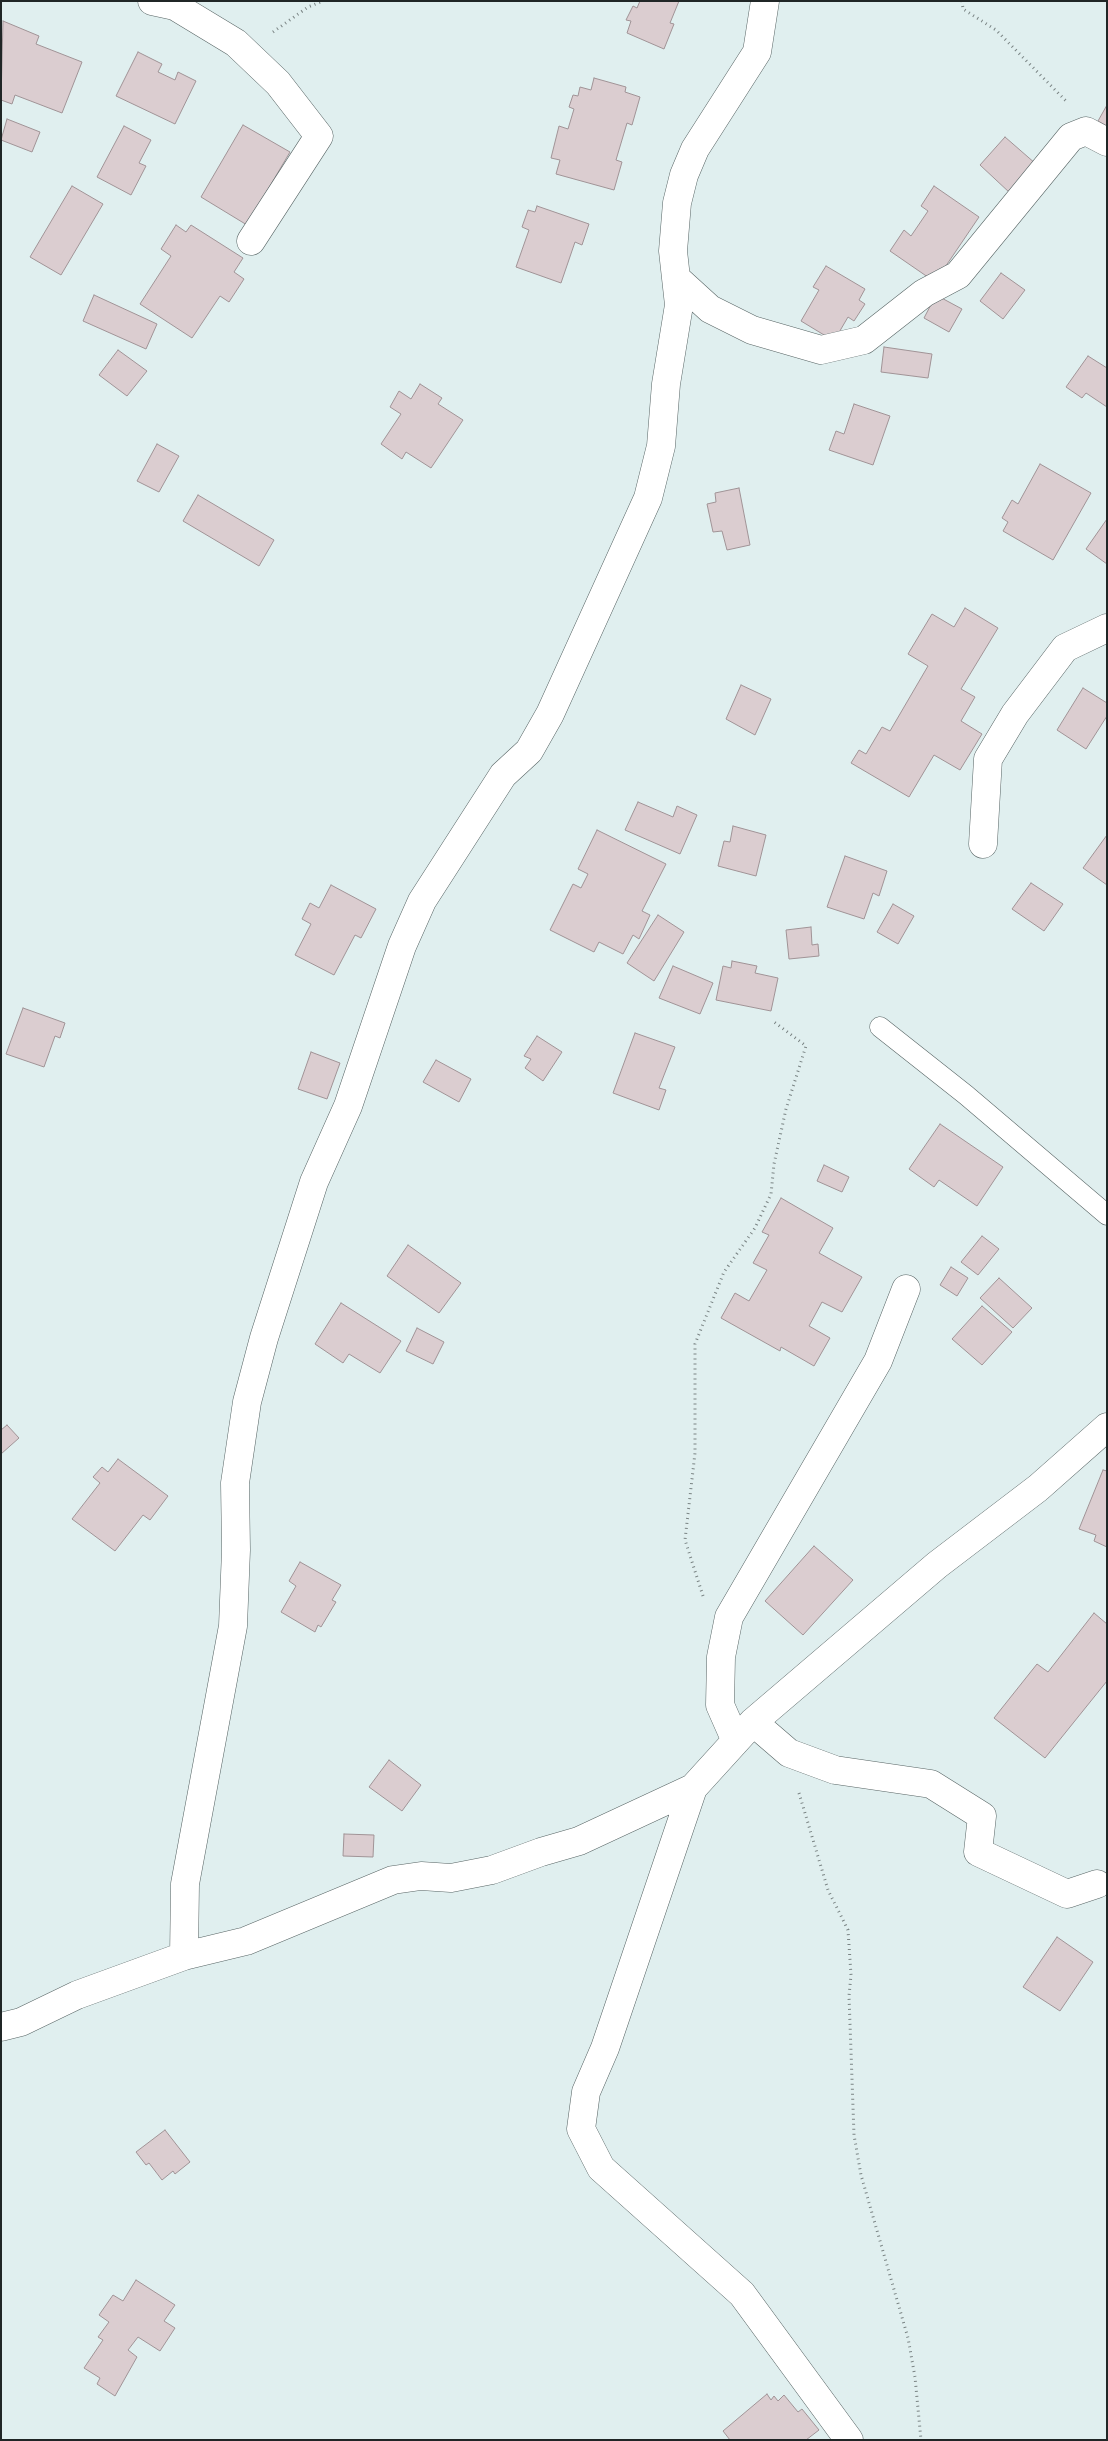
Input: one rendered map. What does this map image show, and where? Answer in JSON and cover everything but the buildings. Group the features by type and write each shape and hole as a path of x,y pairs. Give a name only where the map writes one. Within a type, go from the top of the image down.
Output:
{"street":[{"path":"152,1 175,6 236,44 278,83 319,136 250,241"},
{"path":"184,1956 185,1884 233,1626 236,1550 235,1483 247,1402 264,1338 314,1182 348,1106 402,946 422,901 503,775 528,751 550,714 648,498 661,446 666,384 679,305 674,241 677,203 684,175 695,149 757,52 765,1"},
{"path":"676,278 710,309 752,330 821,350 864,340 924,293 958,275 1071,138 1096,137"},
{"path":"983,844 988,759 1015,714 1065,648 1107,628"},
{"path":"906,1289 878,1361 729,1617 721,1657 720,1705 744,1731 789,1753 835,1770 931,1784 982,1816 978,1852 1067,1894 1097,1884"},
{"path":"849,2440 742,2294 601,2168 581,2129 586,2092 605,2048 693,1788 744,1731 937,1565 1038,1488 1107,1427"},
{"path":"1,2027 21,2022 77,1996 184,1956 246,1941 393,1880 421,1876 451,1878 492,1870 541,1852 579,1841 693,1788"}],"lane":[{"path":"880,1028 966,1095 1107,1215"}],"path":[{"path":"236,44 254,45 308,7 323,1"},
{"path":"962,1 963,9 996,30 1079,115 1096,137"},
{"path":"704,1600 685,1540 695,1453 695,1344 724,1272 755,1228 771,1194 774,1164 786,1109 806,1046 774,1022"},
{"path":"789,1753 828,1890 848,1930 851,1975 848,1996 854,2135 861,2175 908,2338 915,2377 921,2440"}]}
